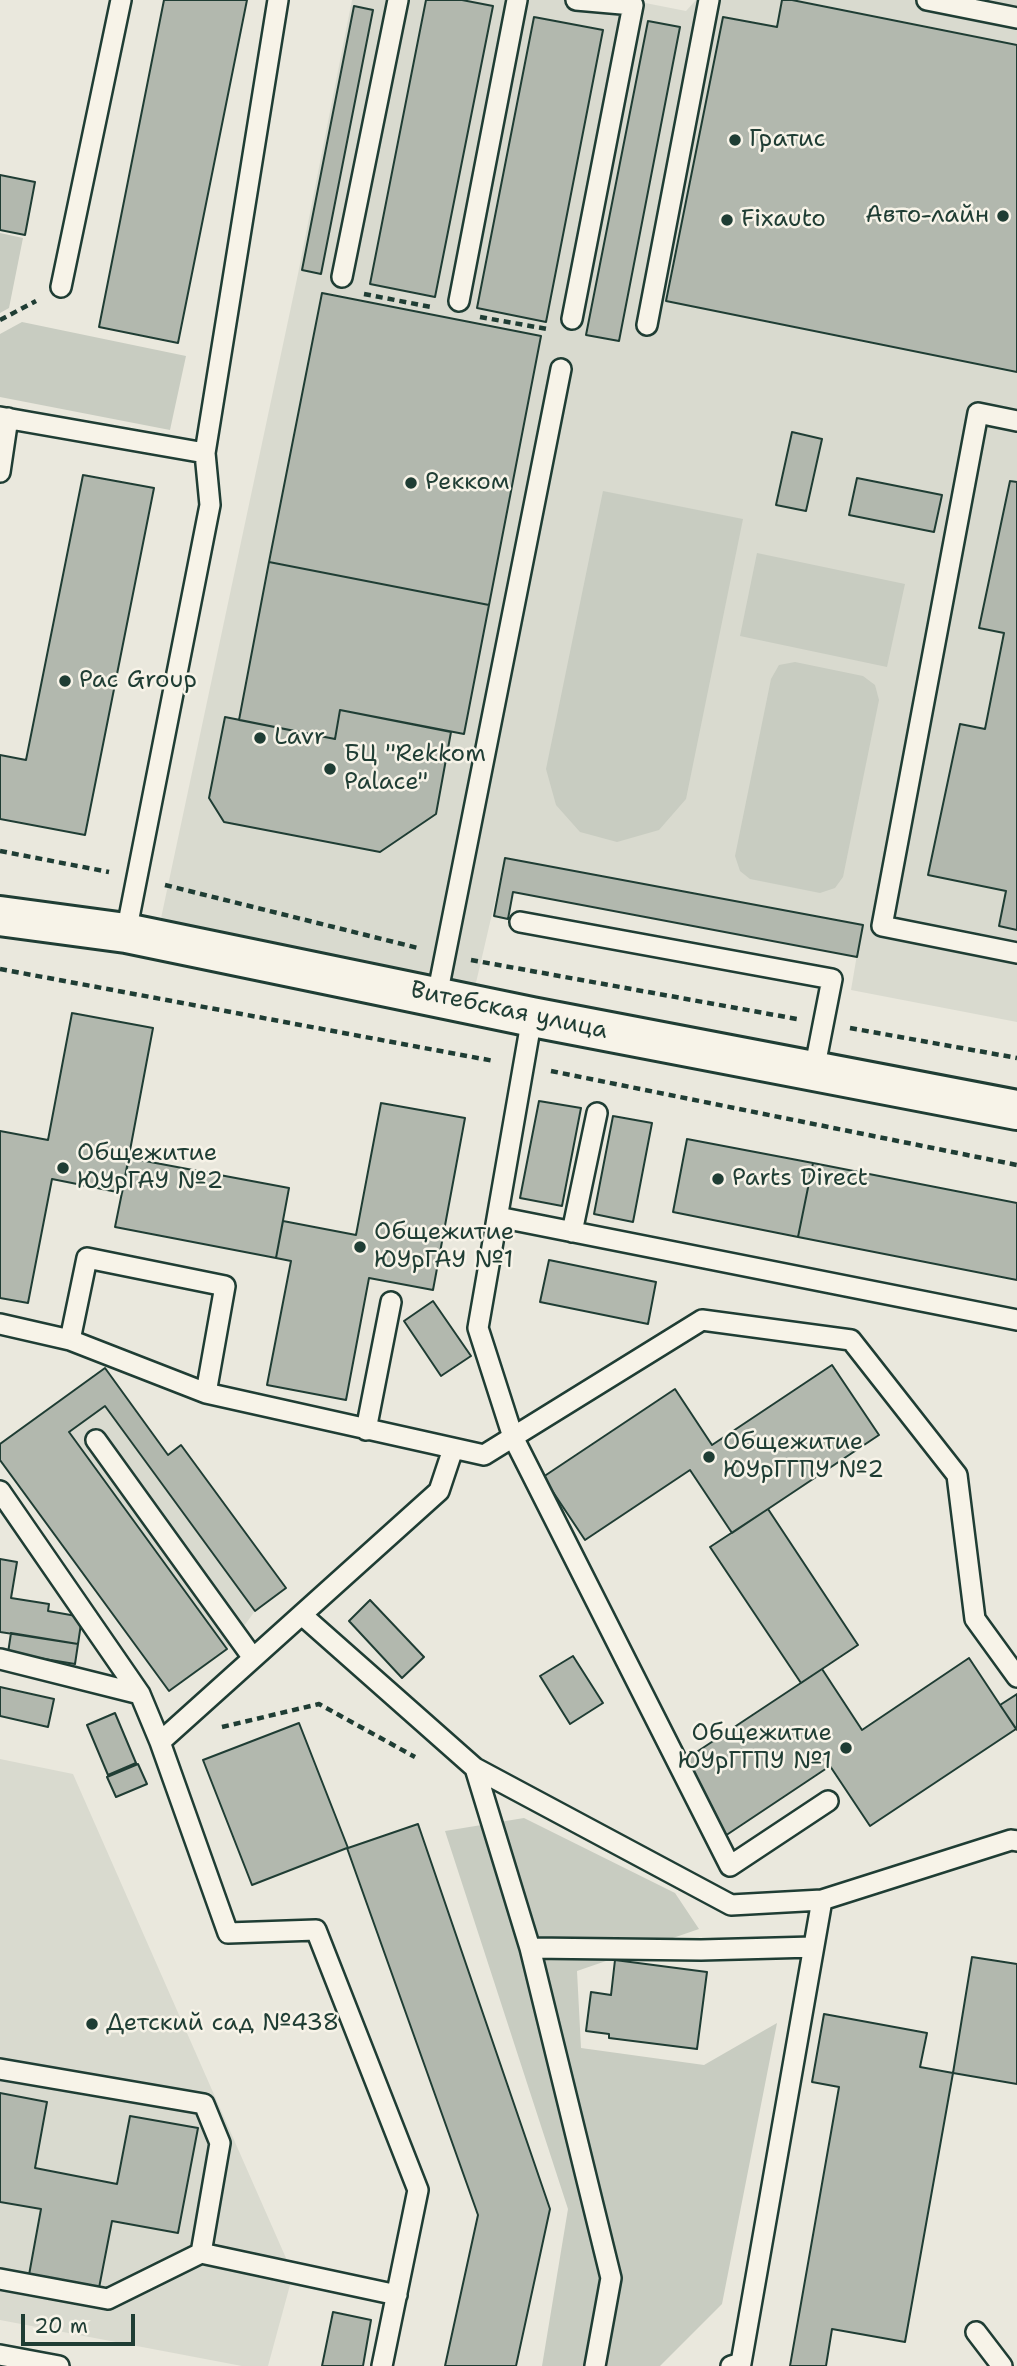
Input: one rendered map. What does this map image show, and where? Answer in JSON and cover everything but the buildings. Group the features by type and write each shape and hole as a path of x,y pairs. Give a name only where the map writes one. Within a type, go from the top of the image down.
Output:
{"street":[{"name":"Витебская улица","path":"0,916 126,933 532,1017 1017,1110"}],"lane":[{"path":"61,288 121,0"},
{"path":"126,933 210,505 205,453 278,0"},
{"path":"342,277 398,0"},
{"path":"459,301 517,0"},
{"path":"572,319 633,5 576,0"},
{"path":"647,325 709,0"},
{"path":"927,0 1017,18"},
{"path":"437,996 561,369"},
{"path":"1017,421 978,413 882,926 1017,953"},
{"path":"0,472 4,417 205,453"},
{"path":"520,922 832,979 814,1071"},
{"path":"532,1017 478,1328 513,1437 730,1866 828,1801"},
{"path":"572,1232 597,1112"},
{"path":"498,1217 1017,1320"},
{"path":"70,1340 87,1258 225,1286 206,1393"},
{"path":"366,1430 391,1302"},
{"path":"0,1324 70,1340 206,1393 484,1455 702,1320 851,1340 957,1475 975,1619 1017,1677"},
{"path":"96,1440 254,1658"},
{"path":"160,1742 439,1491 453,1450"},
{"path":"0,1491 140,1693 228,1933 316,1930 418,2190 382,2366"},
{"path":"302,1615 475,1768 731,1905 822,1900 1011,1840 1017,1841"},
{"path":"0,1659 140,1693"},
{"path":"475,1768 530,1948 611,2278 596,2366"},
{"path":"732,2366 741,2363 822,1900"},
{"path":"530,1948 701,1950 813,1947"},
{"path":"0,2069 204,2104 220,2143 201,2253"},
{"path":"0,2279 108,2299 201,2253 397,2295"},
{"path":"976,2332 1002,2366"},
{"path":"0,2355 59,2366"}],"path":[{"path":"0,320 61,288"},
{"path":"0,851 138,878 445,955 1017,1058"},
{"path":"160,1742 319,1704 424,1762"}],"shaded area":[{"path":"352,0 630,0 686,11 696,0 1017,0 1017,1022 851,990 862,925 505,858 475,987 160,923 298,274"},
{"path":"0,233 23,238 9,308 0,313"},
{"path":"22,322 186,356 170,430 0,397 0,334"},
{"path":"603,491 743,519 686,799 659,830 617,842 580,832 556,805 546,769"},
{"path":"757,553 905,584 887,667 740,636"},
{"path":"795,662 863,676 875,685 879,700 843,877 835,888 820,893 750,879 740,871 735,856 771,679 779,665"},
{"path":"105,1368 168,1454 181,1445 286,1588 255,1611 227,1649 169,1691 0,1460 0,1444"},
{"name":"Детский сад №438","path":"0,1759 73,1774 293,2274 268,2366 242,2366 0,2320"},
{"path":"524,1818 675,1893 699,1929 577,1971 581,2048 704,2065 777,2023 722,2304 660,2366 542,2366 568,2209 445,1831"}],"place":[{"name":"Гратис","path":"735,140"},
{"name":"Авто-лайн","path":"1003,216"},
{"name":"Fixauto","path":"727,220"},
{"name":"Рекком","path":"411,483"},
{"name":"Pac Group","path":"65,681"},
{"name":"Lavr","path":"260,738"},
{"name":"БЦ \"Rekkom Palace\"","path":"330,769"},
{"name":"Общежитие ЮУрГАУ №2","path":"63,1168"},
{"name":"Parts Direct","path":"718,1179"},
{"name":"Общежитие ЮУрГАУ №1","path":"360,1247"},
{"name":"Общежитие ЮУрГГПУ №2","path":"709,1457"},
{"name":"Общежитие ЮУрГГПУ №1","path":"846,1748"},
{"name":"Детский сад №438","path":"92,2024"}]}
